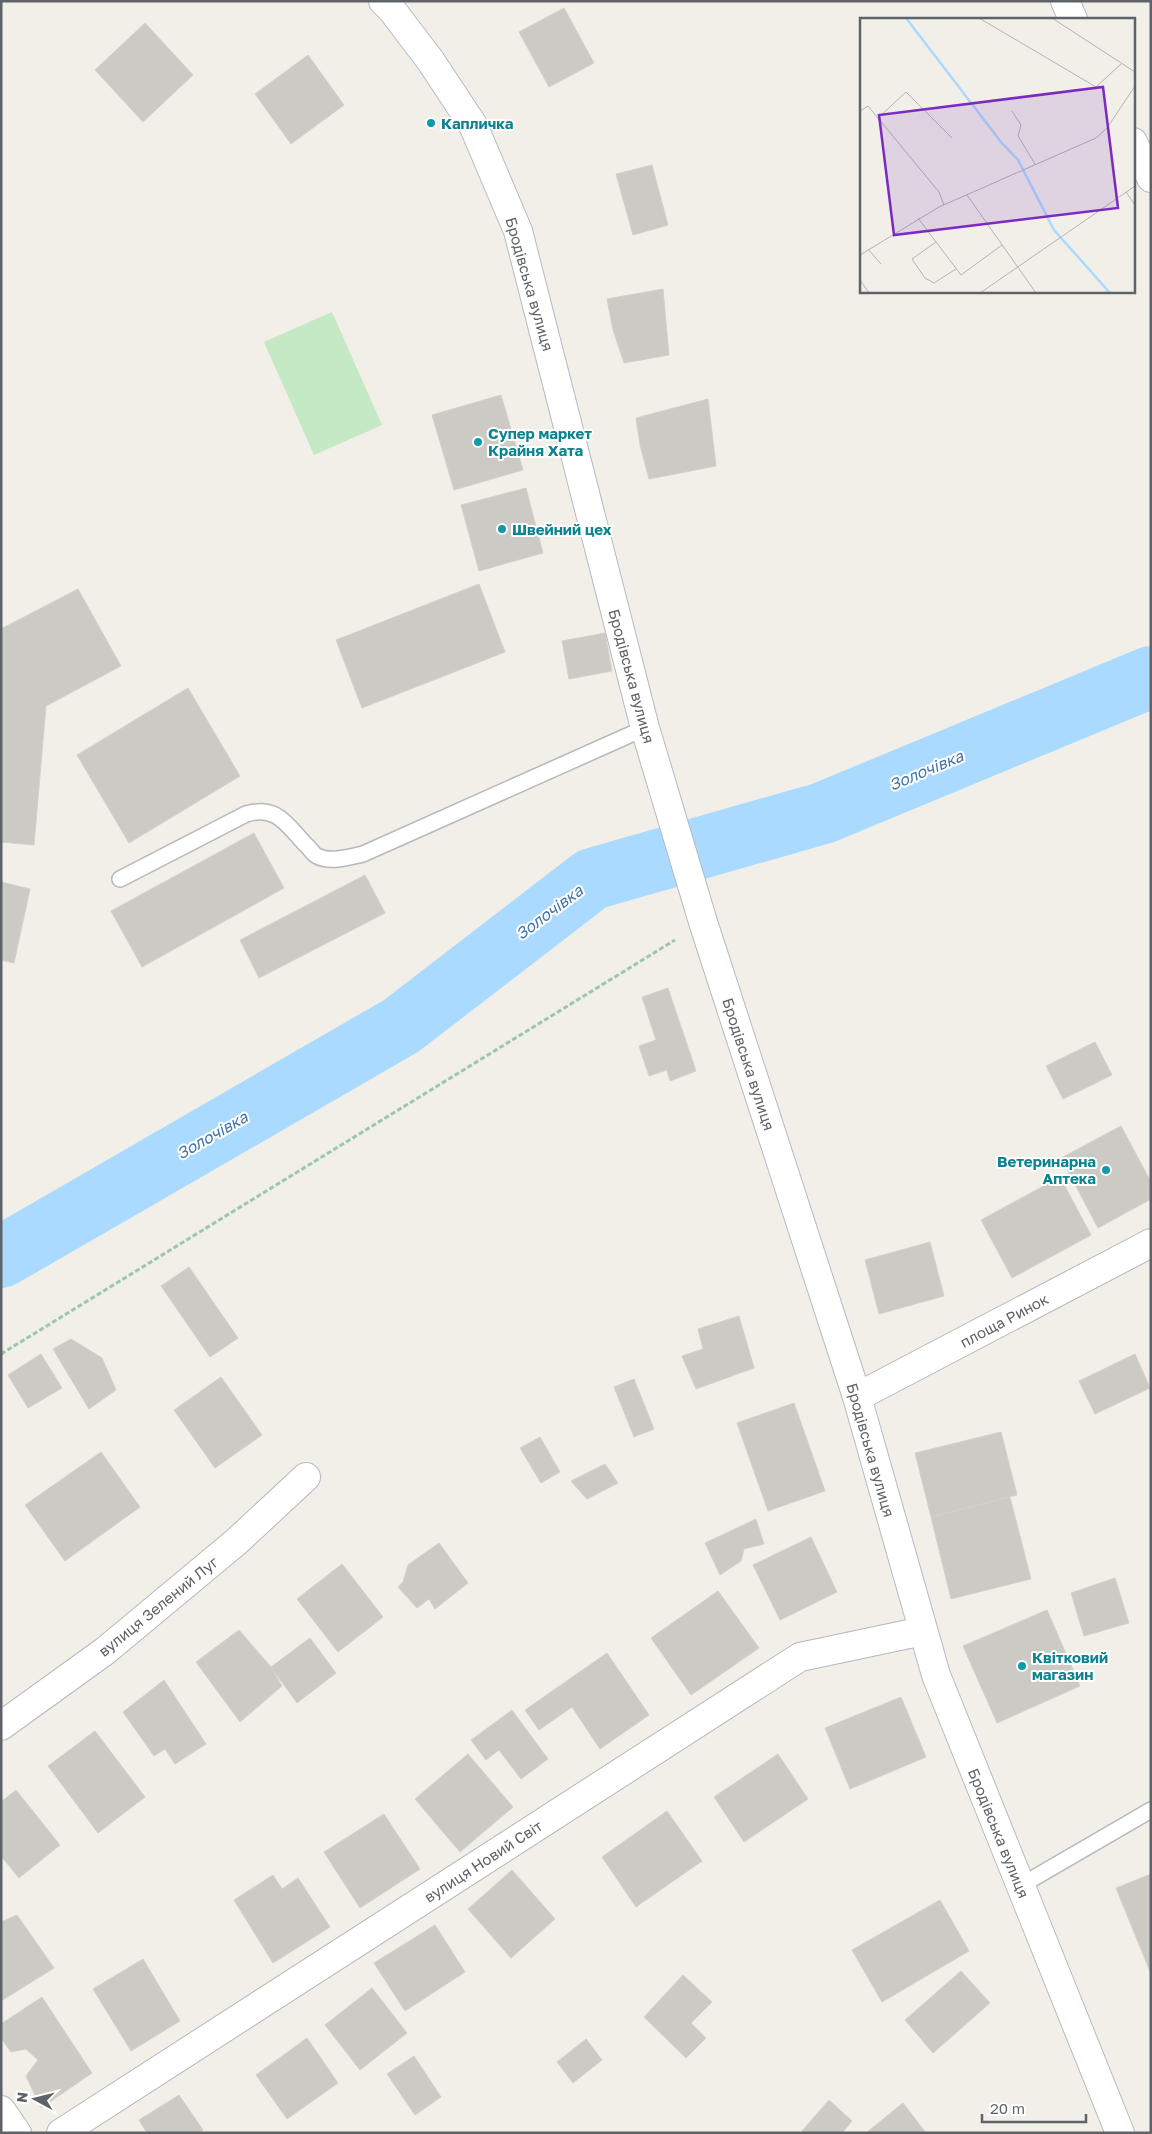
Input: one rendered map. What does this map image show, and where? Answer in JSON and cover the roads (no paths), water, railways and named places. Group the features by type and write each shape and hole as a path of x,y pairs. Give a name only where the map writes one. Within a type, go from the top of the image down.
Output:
{"street":[{"name":"Бродівська вулиця","path":"383,1 430,60 473,125 518,230 645,728 703,922 857,1397 922,1631 936,1675 1120,2133"},
{"path":"1065,1 1073,18"},
{"path":"1134,144 1151,178"},
{"name":"площа Ринок","path":"857,1397 1151,1243"},
{"name":"вулиця Зелений Луг","path":"1,1726 105,1651 236,1542 306,1477"},
{"name":"вулиця Новий Світ","path":"60,2133 800,1657 922,1631"},
{"path":"1,2110 17,2133"}],"lane":[{"path":"120,878 246,814 260,810 271,812 281,819 318,856 331,859 363,854 645,728"},
{"path":"1020,1886 1151,1810"}],"waterway":[{"name":"Золочівка","path":"1,1257 401,1026 592,879 823,813 1151,677"}],"place":[{"name":"Капличка","path":"431,123"},
{"name":"Супер маркет Крайня Хата","path":"478,442"},
{"name":"Швейний цех","path":"502,529"},
{"name":"Ветеринарна Аптека","path":"1106,1170"},
{"name":"Квітковий магазин","path":"1022,1666"}]}
